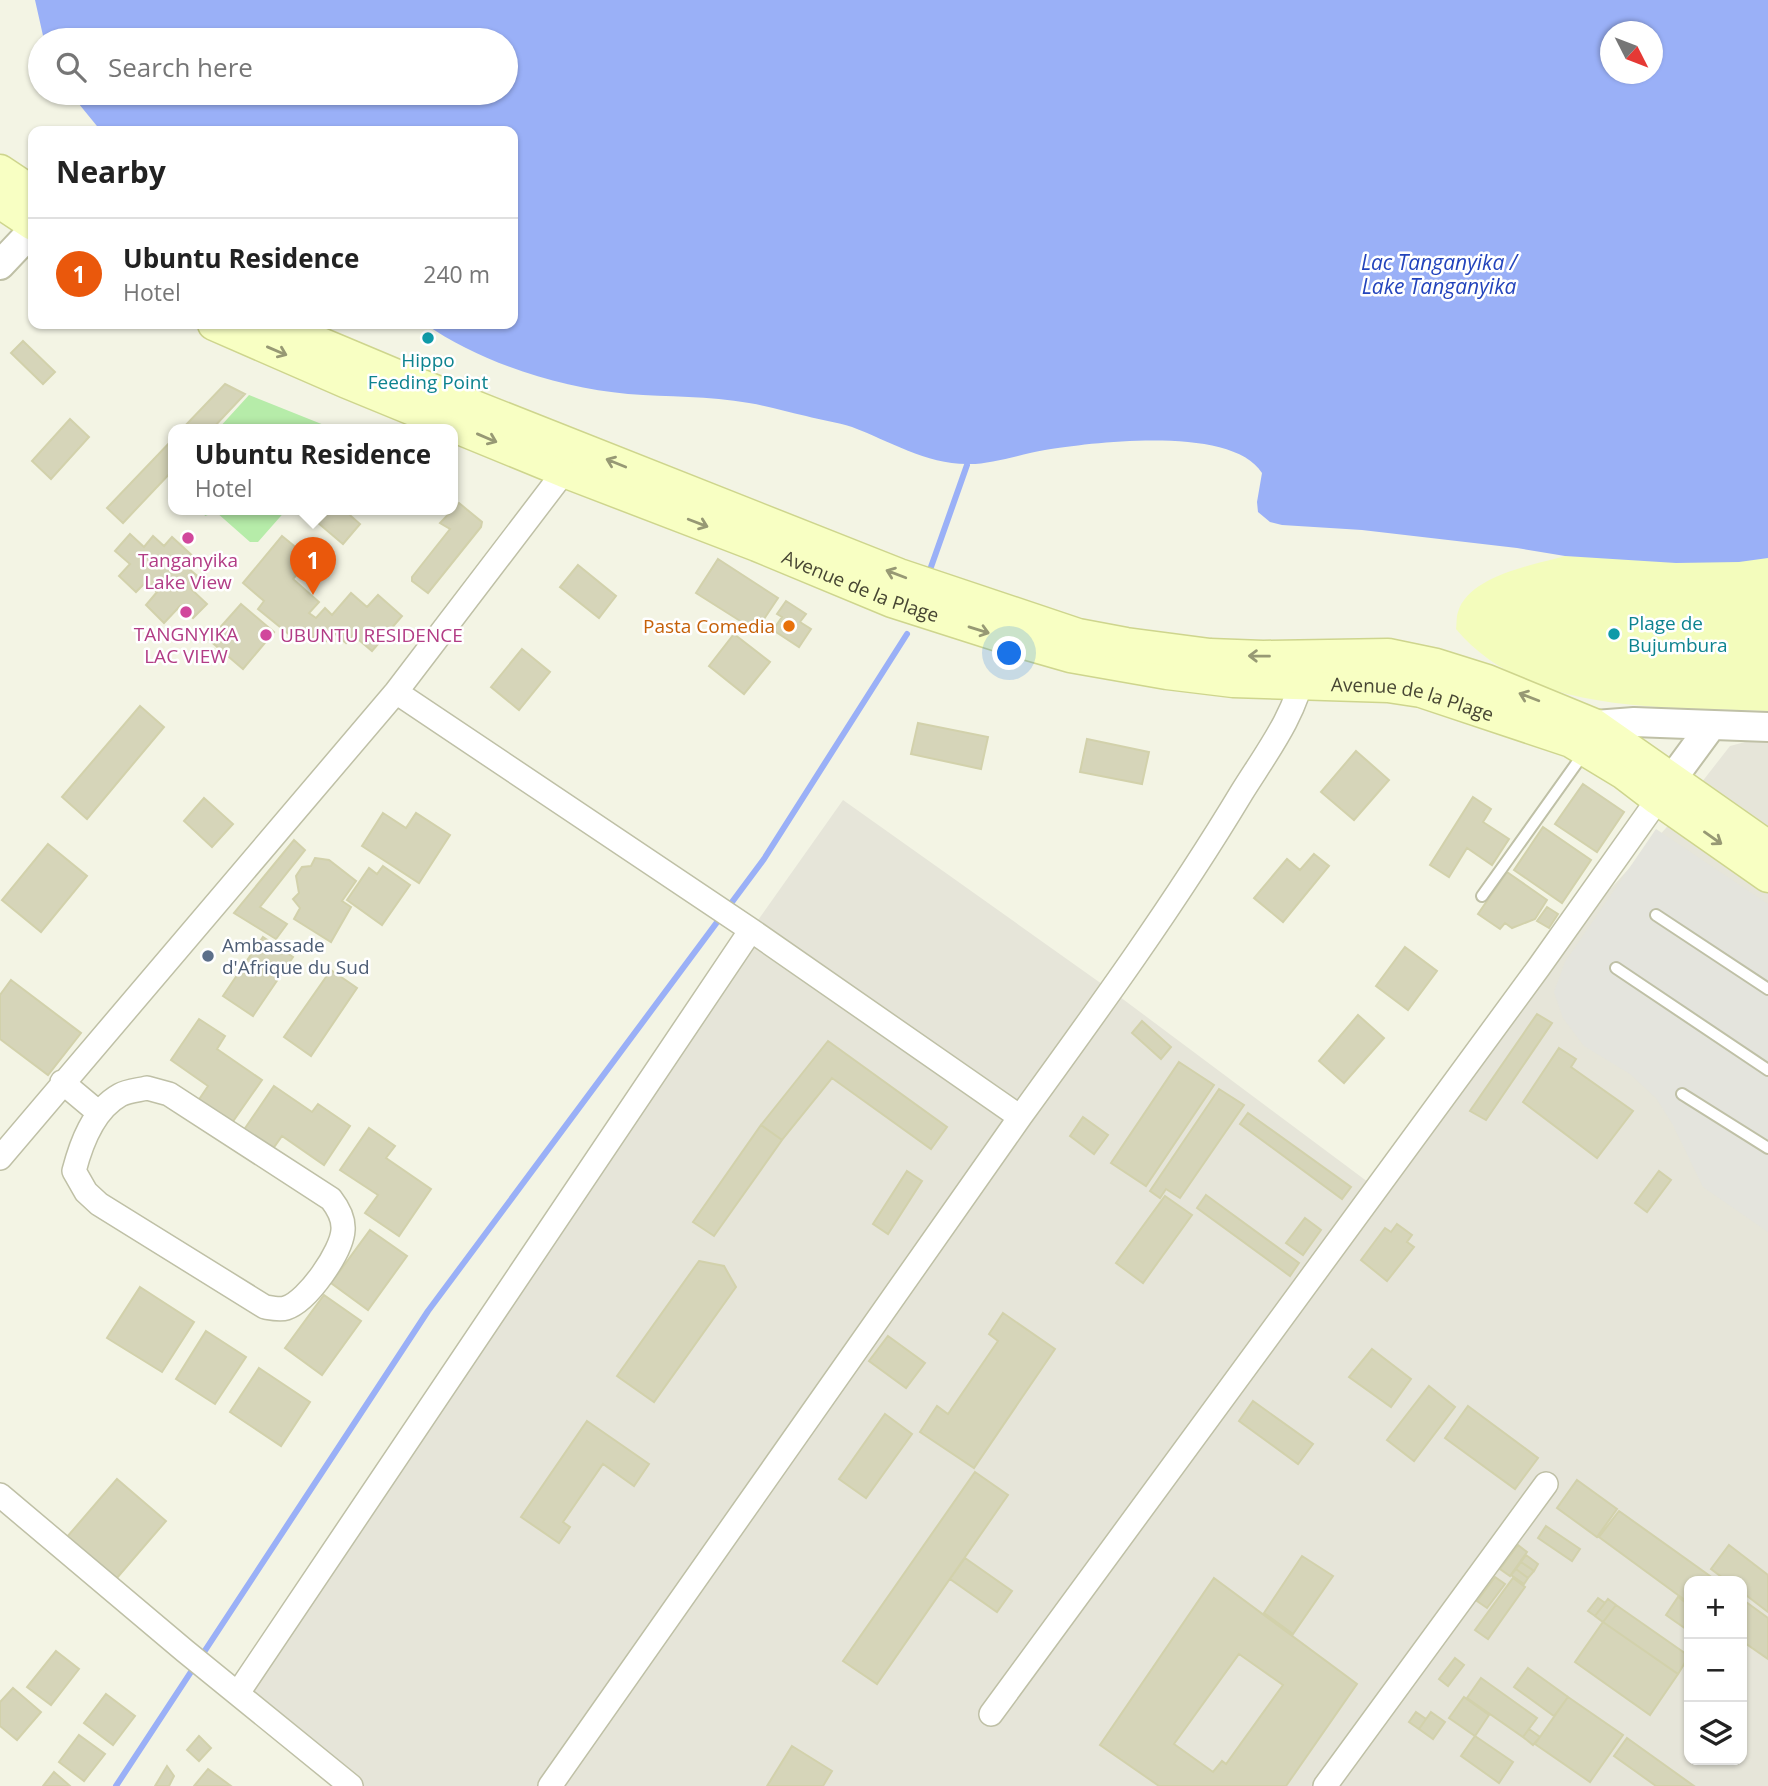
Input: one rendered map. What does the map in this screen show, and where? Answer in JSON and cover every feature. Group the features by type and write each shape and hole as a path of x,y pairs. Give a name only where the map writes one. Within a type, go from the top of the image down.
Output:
{"main road":[{"path":"0,171 28,190"},
{"path":"0,202 28,221"},
{"name":"Avenue de la Plage","path":"225,329 347,382 573,460"},
{"name":"Avenue de la Plage","path":"284,329 757,545 892,601 1070,656 1233,681 1388,656 1436,665 1500,686 1591,737 1624,773 1665,789"},
{"name":"Avenue de la Plage","path":"1304,670 1421,691 1540,730 1591,737"},
{"path":"1665,789 1768,847"},
{"path":"1665,789 1768,876"}],"street":[{"path":"0,265 28,235"},
{"path":"0,1158 396,692 573,460"},
{"path":"550,1786 1020,1117 1096,1014 1199,863 1275,740 1304,670"},
{"path":"396,692 744,926 1020,1117"},
{"name":"Avenue de la Plage","path":"1591,737 1634,722 1768,727"},
{"path":"991,1714 1539,967 1711,726"},
{"path":"231,1687 744,926"},
{"path":"62,1082 99,1113"},
{"path":"147,1088 169,1094 331,1199 340,1210 343,1229 339,1244 311,1292 284,1309 265,1307 99,1204 86,1192 74,1171 80,1146 99,1113 120,1095 147,1088"},
{"path":"1325,1786 1546,1484"},
{"path":"0,1495 351,1786"}],"lane":[{"path":"1482,895 1591,737"},
{"path":"1656,915 1768,989"},
{"path":"1616,968 1768,1070"},
{"path":"1682,1094 1768,1148"}],"shaded area":[{"path":"249,395 322,424 223,424"},
{"path":"219,515 282,515 258,542 250,542"},
{"path":"1768,736 1768,1786 351,1786 238,1693 751,930 843,800 1116,994 1376,1188 1539,967 1666,828 1730,746"},
{"path":"1656,829 1768,904 1768,1232 1703,1187 1673,1125 1656,1098 1630,1074 1584,1046 1563,1018 1554,992 1565,962"}],"sand":[{"name":"Plage de Bujumbura","path":"1565,556 1692,562 1768,558 1768,711 1643,706 1560,692 1521,678 1486,657 1456,629 1458,612 1464,600 1475,589 1520,568"}],"water":[{"name":"Lac Tanganyika / Lake Tanganyika","path":"35,0 1768,0 1768,558 1739,562 1676,563 1565,556 1362,530 1282,525 1270,522 1258,512 1262,473 1246,458 1223,448 1161,440 1127,441 1045,450 985,463 952,463 908,451 846,425 756,404 602,391 522,371 471,351 433,329 518,329 518,126 97,126 80,105 518,105 518,28 41,28"}],"building":[{"path":"23,341 55,372 43,384 11,353"},
{"path":"225,384 245,394 217,424 187,424"},
{"path":"70,419 89,437 51,479 32,461"},
{"path":"168,444 168,475 123,523 107,508"},
{"path":"458,504 482,522 481,527 428,593 412,581 412,577 450,529 440,523 448,515 458,515"},
{"path":"350,515 360,524 343,544 311,517"},
{"path":"130,534 144,547 153,536 164,546 172,537 196,559 188,568 201,579 191,589 207,604 193,618 180,606 164,623 146,605 157,592 146,582 136,592 119,576 130,564 115,551"},
{"path":"282,536 310,559 293,579 319,602 309,613 316,618 325,608 332,615 351,593 367,607 378,595 402,616 372,651 353,635 346,643 333,632 326,641 317,634 311,639 297,627 290,635 258,609 264,601 243,583"},
{"path":"718,559 778,598 756,631 696,593"},
{"path":"578,565 616,596 599,618 560,587"},
{"path":"786,601 806,614 800,622 811,629 799,647 773,630 782,617 777,614"},
{"path":"241,604 274,632 243,669 209,640"},
{"path":"734,634 770,662 744,694 709,666"},
{"path":"522,649 550,672 519,710 491,687"},
{"path":"140,706 164,727 87,819 62,797"},
{"path":"918,723 988,737 981,769 911,754"},
{"path":"1087,739 1149,752 1142,784 1080,772"},
{"path":"1356,751 1389,780 1354,820 1321,792"},
{"path":"1583,784 1624,812 1597,852 1555,824"},
{"path":"1473,797 1491,809 1483,822 1509,839 1492,865 1467,848 1449,877 1430,865"},
{"path":"204,798 233,824 212,847 184,821"},
{"path":"383,813 406,828 416,813 450,835 419,883 362,846"},
{"path":"1543,827 1591,860 1562,903 1514,870"},
{"path":"294,840 305,850 260,907 287,924 276,939 234,913"},
{"path":"48,844 87,876 41,932 2,900"},
{"path":"1314,854 1329,866 1283,922 1254,898 1287,859 1300,870"},
{"path":"315,858 329,860 356,881 342,901 351,907 331,942 294,919 300,908 293,899 299,893 296,876 302,867 311,866"},
{"path":"383,866 410,885 382,925 347,900 369,868 377,874"},
{"path":"1507,872 1547,900 1535,919 1512,928 1505,923 1500,929 1478,914"},
{"path":"1547,907 1558,914 1549,928 1537,921"},
{"path":"263,937 293,957 253,1016 223,996"},
{"path":"1405,947 1437,971 1408,1010 1376,986"},
{"path":"331,970 357,988 311,1056 284,1037"},
{"path":"11,980 81,1033 48,1075 0,1039 0,995"},
{"path":"1537,1014 1552,1023 1486,1120 1470,1111"},
{"path":"1358,1015 1384,1038 1344,1083 1319,1061"},
{"path":"199,1019 225,1036 217,1049 262,1080 229,1127 196,1104 208,1086 171,1060"},
{"path":"1142,1021 1171,1047 1161,1059 1132,1033"},
{"path":"828,1041 947,1127 931,1149 832,1078 782,1140 761,1125"},
{"path":"1559,1048 1576,1059 1571,1067 1633,1111 1597,1158 1523,1102"},
{"path":"1179,1062 1214,1085 1146,1186 1111,1163"},
{"path":"274,1086 312,1112 318,1104 350,1126 324,1165 282,1136 268,1156 239,1137"},
{"path":"1219,1089 1244,1105 1180,1198 1166,1189 1160,1198 1150,1191"},
{"path":"1248,1113 1351,1187 1342,1199 1240,1124"},
{"path":"1083,1117 1108,1135 1094,1154 1070,1136"},
{"path":"761,1125 782,1140 714,1236 693,1222"},
{"path":"369,1128 395,1146 386,1158 431,1189 399,1236 365,1213 378,1195 340,1170"},
{"path":"907,1171 922,1181 888,1234 873,1224"},
{"path":"1659,1171 1671,1180 1647,1212 1635,1203"},
{"path":"1206,1195 1299,1263 1290,1276 1197,1208"},
{"path":"1165,1196 1192,1215 1143,1283 1116,1263"},
{"path":"1305,1218 1321,1230 1303,1255 1286,1243"},
{"path":"1397,1224 1412,1235 1407,1242 1414,1247 1387,1281 1361,1260 1385,1228 1391,1232"},
{"path":"370,1230 407,1256 368,1310 331,1283"},
{"path":"699,1261 724,1266 736,1287 654,1402 617,1376"},
{"path":"140,1287 194,1322 162,1372 107,1338"},
{"path":"324,1295 361,1321 322,1375 285,1348"},
{"path":"1003,1313 1055,1349 974,1468 920,1432 937,1406 948,1414 998,1341 989,1334"},
{"path":"206,1331 246,1357 215,1404 176,1379"},
{"path":"888,1336 925,1363 906,1388 869,1361"},
{"path":"1372,1349 1411,1379 1391,1407 1349,1377"},
{"path":"259,1368 310,1402 281,1446 230,1412"},
{"path":"1429,1386 1455,1407 1414,1461 1387,1440"},
{"path":"1253,1401 1313,1444 1298,1464 1239,1421"},
{"path":"1468,1406 1538,1458 1515,1489 1445,1438"},
{"path":"885,1414 912,1434 866,1498 839,1479"},
{"path":"587,1421 649,1464 634,1486 603,1464 563,1522 570,1527 559,1543 521,1517"},
{"path":"975,1472 1008,1495 877,1684 843,1661"},
{"path":"117,1479 166,1521 116,1579 67,1537"},
{"path":"1577,1480 1617,1509 1597,1537 1557,1508"},
{"path":"1619,1511 1710,1576 1684,1576 1684,1599 1599,1537"},
{"path":"1546,1526 1580,1549 1572,1561 1538,1538"},
{"path":"1518,1545 1527,1552 1510,1576 1500,1569"},
{"path":"1729,1545 1768,1575 1768,1612 1747,1596 1747,1576 1720,1576 1711,1569"},
{"path":"1526,1555 1538,1564 1534,1571 1521,1562"},
{"path":"1302,1556 1333,1576 1293,1634 1264,1613"},
{"path":"965,1558 1012,1591 997,1612 950,1579"},
{"path":"1521,1562 1534,1571 1528,1578 1516,1569"},
{"path":"1516,1569 1528,1578 1524,1584 1511,1575"},
{"path":"1495,1577 1505,1584 1487,1608 1477,1601"},
{"path":"1214,1578 1357,1684 1286,1786 1159,1786 1100,1745","holes":["1239,1654 1283,1685 1226,1764 1222,1761 1213,1772 1174,1744"]},
{"path":"1513,1578 1525,1587 1488,1639 1475,1630"},
{"path":"1678,1597 1684,1601 1684,1628 1666,1615"},
{"path":"1598,1598 1605,1603 1595,1616 1588,1611"},
{"path":"1608,1599 1616,1605 1603,1622 1595,1616"},
{"path":"1747,1603 1768,1618 1768,1659 1747,1644"},
{"path":"1616,1605 1684,1653 1684,1664 1678,1674 1603,1622"},
{"path":"1603,1622 1678,1674 1650,1715 1575,1662"},
{"path":"56,1651 79,1669 51,1705 27,1687"},
{"path":"1455,1658 1464,1665 1448,1686 1439,1679"},
{"path":"1528,1668 1568,1697 1554,1716 1514,1687"},
{"path":"1481,1678 1537,1718 1523,1737 1467,1698"},
{"path":"13,1688 41,1712 17,1740 0,1726 0,1702"},
{"path":"106,1694 135,1716 113,1745 84,1723"},
{"path":"1464,1697 1489,1715 1475,1736 1449,1718"},
{"path":"1568,1697 1623,1735 1590,1782 1535,1744"},
{"path":"1416,1712 1426,1719 1419,1729 1409,1722"},
{"path":"1431,1712 1445,1722 1433,1739 1419,1729"},
{"path":"1529,1729 1540,1737 1533,1745 1523,1737"},
{"path":"79,1735 105,1754 84,1781 59,1762"},
{"path":"199,1736 211,1748 199,1761 187,1750"},
{"path":"1475,1736 1513,1762 1499,1783 1461,1756"},
{"path":"1627,1738 1694,1786 1656,1786 1614,1756"},
{"path":"792,1746 832,1771 823,1786 767,1786"},
{"path":"167,1766 174,1776 169,1786 155,1786"},
{"path":"208,1769 231,1786 194,1786"},
{"path":"54,1772 70,1786 43,1786"}],"waterway":[{"path":"931,567 967,465"},
{"path":"116,1786 428,1311 764,859 907,634"}],"place":[{"name":"Hippo Feeding Point","path":"428,338"},
{"name":"Tanganyika Lake View","path":"188,538"},
{"name":"Ubuntu Residence","path":"313,595"},
{"name":"TANGNYIKA LAC VIEW","path":"186,612"},
{"name":"Pasta Comedia","path":"789,626"},
{"name":"Plage de Bujumbura","path":"1614,634"},
{"name":"UBUNTU RESIDENCE","path":"266,635"},
{"name":"Ambassade d'Afrique du Sud","path":"208,956"}]}
